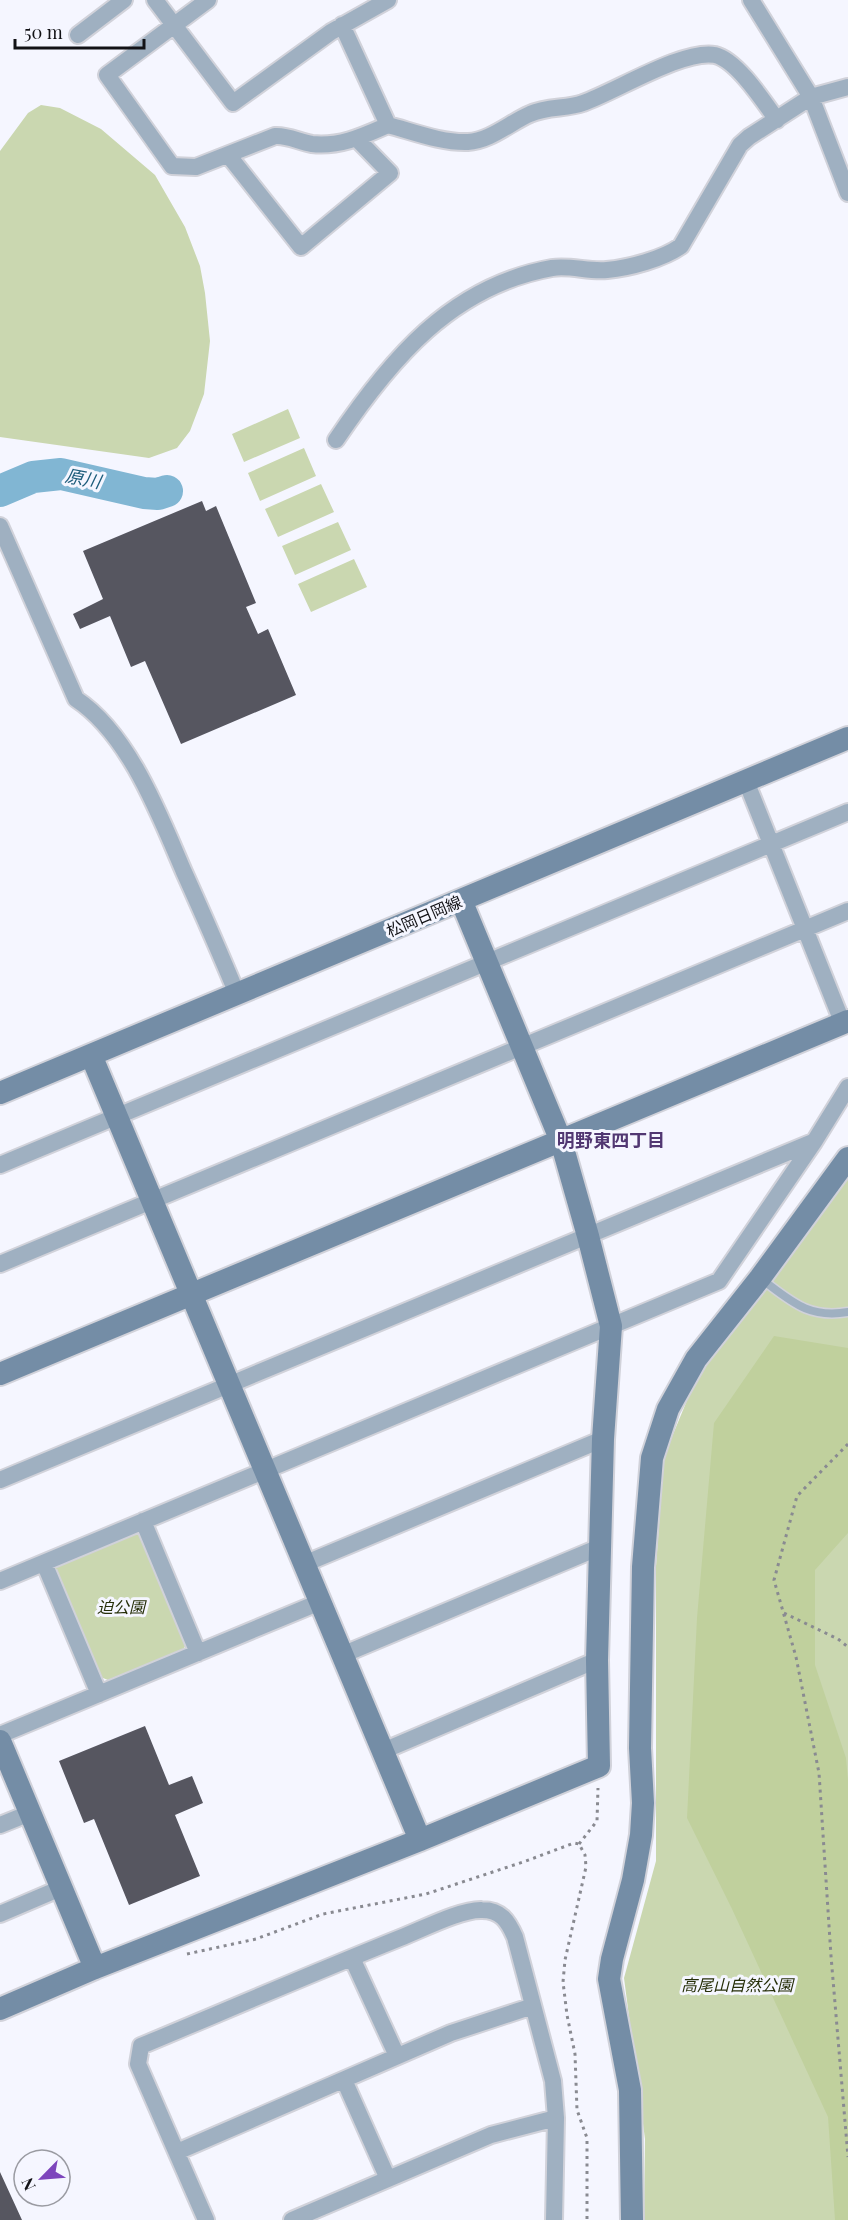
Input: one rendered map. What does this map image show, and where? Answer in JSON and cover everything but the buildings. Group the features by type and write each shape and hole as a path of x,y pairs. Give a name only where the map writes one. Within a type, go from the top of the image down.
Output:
{"street":[{"path":"78,35 124,0"},
{"path":"155,0 233,103 342,26 388,0"},
{"path":"208,0 107,75 172,166 196,167 229,156 275,136 311,144 336,143 357,139 388,125 438,139 469,142 483,138 532,112 581,104 668,64 695,56 715,55 729,63 754,88 777,120"},
{"path":"751,0 810,97 848,193"},
{"path":"342,26 388,125"},
{"path":"336,440 364,399 394,364 424,333 459,303 515,278 554,268 607,270 670,254 681,246 740,145 810,97 848,87"},
{"path":"229,156 300,247 390,173 357,139"},
{"path":"0,526 76,699 92,709 118,741 146,789 237,994"},
{"name":"松岡日岡線","path":"0,1093 848,738"},
{"path":"0,1374 845,1023 746,782"},
{"path":"0,1165 848,812"},
{"path":"0,2009 95,1968 420,1840 599,1766 597,1660 603,1439 610,1326 561,1141 461,900"},
{"path":"0,1264 848,911"},
{"path":"91,1055 420,1840"},
{"path":"0,1581 719,1281 848,1088"},
{"path":"0,1480 814,1142"},
{"path":"632,2220 630,2090 609,1979 633,1880 641,1835 643,1803 640,1748 644,1567 652,1458 668,1409 696,1359 760,1278 848,1158"},
{"path":"304,1564 603,1439"},
{"path":"143,1521 198,1653"},
{"path":"342,1655 600,1547"},
{"path":"44,1563 99,1694"},
{"path":"0,1735 320,1602"},
{"path":"382,1751 597,1660"},
{"path":"0,1741 95,1968"},
{"path":"0,1825 30,1813"},
{"path":"0,1914 61,1888"},
{"path":"206,2220 138,2064 141,2046 474,1910 492,1911 501,1915 511,1928 553,2081 556,2118 554,2220"},
{"path":"352,1958 397,2056"},
{"path":"177,2152 451,2033 533,2006"},
{"path":"344,2080 388,2179"},
{"path":"292,2220 491,2135 556,2118"}],"lane":[{"path":"760,1278 802,1309 832,1315 848,1312"}],"path":[{"path":"848,1444 797,1496 774,1580 796,1657 819,1773 831,1956 848,2157"},
{"path":"783,1613 838,1639 848,1647"},
{"path":"579,1844 597,1821 599,1766"},
{"path":"181,1955 256,1939 323,1914 426,1894 526,1862 574,1843 579,1844"},
{"path":"579,1844 585,1855 586,1867 565,1960 563,1982 575,2054 577,2110 587,2138 587,2220"}],"green space":[{"path":"41,105 60,108 101,129 155,175 185,227 200,266 210,341 204,394 190,431 177,448 149,458 0,437 0,151 28,113"},
{"path":"288,409 300,438 244,462 232,434"},
{"path":"304,448 316,476 260,501 248,473"},
{"path":"321,484 334,512 278,537 265,509"},
{"path":"338,522 351,550 295,575 282,546"},
{"path":"354,559 367,587 311,612 298,584"},
{"name":"高尾山自然公園","path":"848,1178 848,2220 644,2220 645,2139 624,1978 656,1861 656,1566 664,1456 700,1369"},
{"path":"774,1336 848,1348 848,1533 815,1570 815,1665 846,1758 848,1780 848,2220 835,2220 828,2117 732,1909 687,1818 697,1618 714,1423"},
{"name":"迫公園","path":"133,1532 142,1535 187,1640 184,1649 108,1680 98,1676 54,1573 56,1564"}],"waterway":[{"name":"原川","path":"0,491 33,477 61,474 144,493 158,494 167,491"}],"district":[{"name":"明野東四丁目","path":"611,1141"}]}
